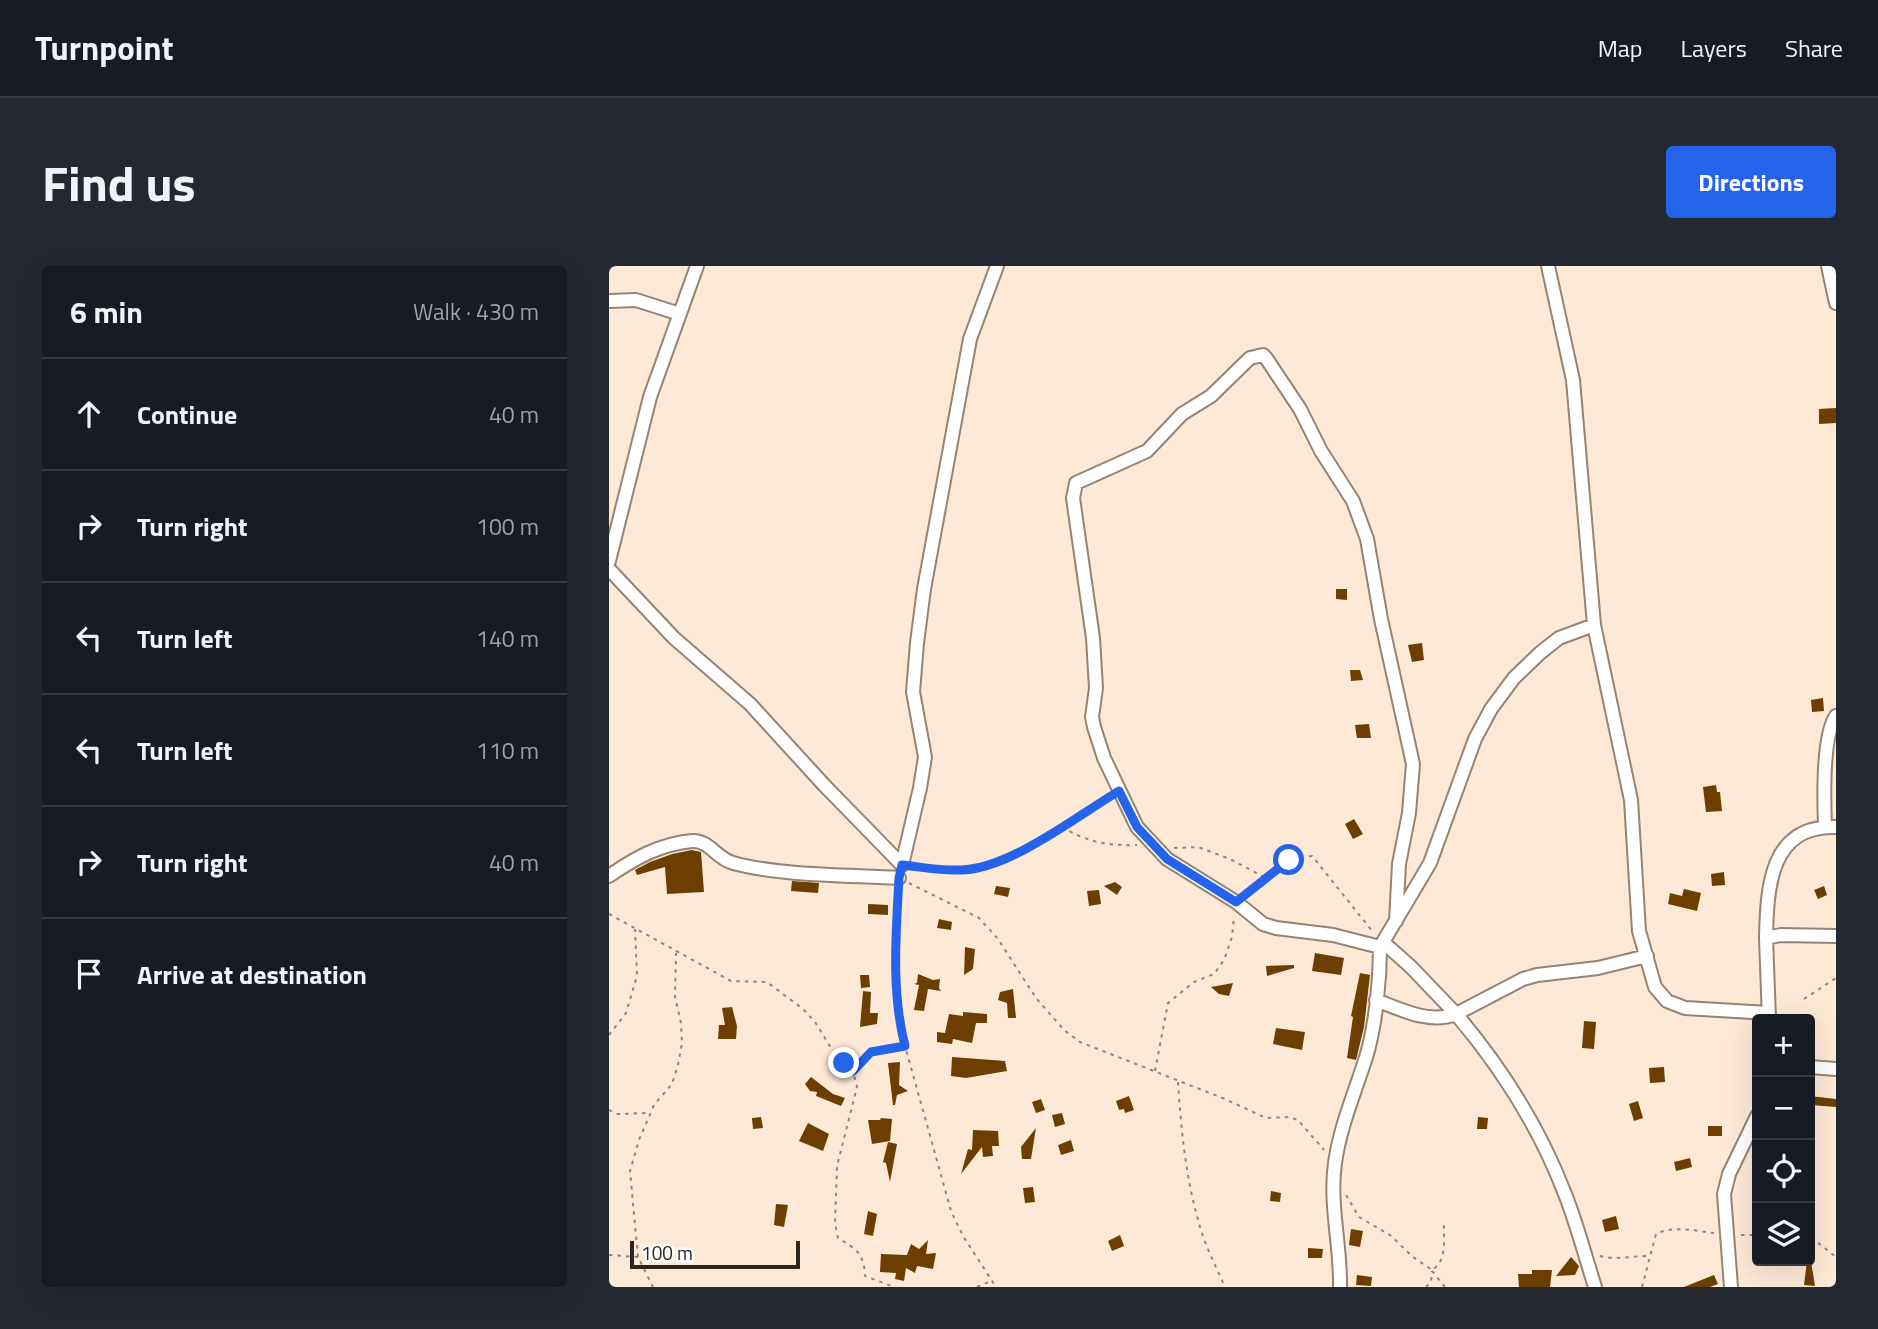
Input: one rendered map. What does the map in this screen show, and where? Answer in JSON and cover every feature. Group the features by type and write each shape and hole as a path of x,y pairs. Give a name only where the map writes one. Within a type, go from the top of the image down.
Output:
{"street":[{"path":"609,561 650,397 697,266"},
{"path":"900,872 921,788 925,757 913,692 924,589 970,339 997,266"},
{"path":"1548,266 1573,380 1594,625 1631,800 1638,891 1637,918 1655,987 1667,1001 1685,1008 1752,1014"},
{"path":"1828,266 1836,303"},
{"path":"609,301 636,300 680,314"},
{"path":"1396,921 1399,864 1411,805 1413,764 1383,631 1367,539 1353,501 1315,441 1300,409 1263,355 1250,358 1210,396 1182,414 1147,451 1089,476 1073,487 1093,638 1096,688 1092,717 1094,727 1119,791 1137,827 1167,859 1236,902 1263,924 1382,945 1411,967 1456,1014 1495,1062 1533,1125 1566,1195 1595,1287"},
{"path":"609,569 674,638 750,704 900,872"},
{"path":"1340,1287 1342,1271 1336,1222 1335,1162 1369,1048 1382,945 1430,863 1475,739 1491,709 1514,678 1540,653 1559,638 1594,625"},
{"path":"1769,1014 1766,898 1772,871 1796,836 1806,830 1831,827 1824,793 1831,725 1836,716"},
{"path":"609,876 647,851 694,841 707,844 726,862 753,869 900,872"},
{"path":"1766,938 1781,934 1836,936"},
{"path":"1377,1000 1431,1019 1442,1019 1523,979 1598,968 1647,956"},
{"path":"1815,1068 1836,1069"},
{"path":"1731,1287 1725,1184 1752,1127"}],"path":[{"path":"900,872 963,870 989,864 1030,847 1119,791"},
{"path":"1155,1072 1168,1003 1194,982 1214,974 1224,960 1232,937 1236,902 1289,860 1313,856 1382,945"},
{"path":"900,872 895,963 900,1028 951,1211 963,1236 996,1287"},
{"path":"900,872 979,918 998,939 1036,998 1065,1030 1080,1042 1266,1118 1289,1117 1298,1120 1335,1162"},
{"path":"609,914 731,981 767,982 803,1009 815,1022 831,1048 853,1071 857,1087 837,1166 835,1223 838,1238 854,1248 865,1261 865,1276 894,1287"},
{"path":"609,1035 626,1013 637,976 635,929"},
{"path":"653,1287 638,1257 630,1171 650,1113 672,1084 683,1043 675,998 676,953"},
{"path":"1804,999 1836,978"},
{"path":"853,1071 871,1052 905,1046"},
{"path":"1178,1081 1181,1133 1192,1195 1200,1226 1225,1287"},
{"path":"609,1110 625,1115 650,1113"},
{"path":"1347,1195 1359,1217 1390,1235 1413,1257 1432,1270 1445,1287"},
{"path":"1432,1270 1438,1266 1444,1252 1444,1223"},
{"path":"1642,1287 1656,1234 1665,1230 1752,1235"},
{"path":"1815,1242 1836,1257"},
{"path":"1585,1254 1609,1259 1619,1256 1649,1256"},
{"path":"609,1255 638,1257"},
{"path":"1426,1287 1431,1282 1432,1270"},
{"path":"977,1287 992,1281"}],"building":[{"path":"1836,408 1836,423 1819,424 1819,409"},
{"path":"1336,589 1347,589 1347,600 1336,599"},
{"path":"1422,643 1424,660 1412,662 1408,645"},
{"path":"1350,670 1360,670 1363,680 1351,681"},
{"path":"1823,698 1824,711 1812,712 1811,700"},
{"path":"1369,724 1371,738 1357,738 1355,725"},
{"path":"1716,785 1717,792 1720,792 1722,811 1706,812 1703,787"},
{"path":"1354,819 1363,834 1353,839 1345,824"},
{"path":"692,850 701,852 704,892 667,894 665,867 637,875 635,870 650,862"},
{"path":"1724,872 1725,885 1712,886 1711,874"},
{"path":"792,881 819,883 818,893 791,891"},
{"path":"1115,882 1122,887 1117,895 1104,886"},
{"path":"996,886 1010,888 1008,897 994,894"},
{"path":"1824,886 1827,895 1818,899 1814,890"},
{"path":"1684,889 1701,893 1697,911 1668,904 1670,893 1682,896"},
{"path":"1099,890 1101,904 1089,906 1087,891"},
{"path":"868,904 888,905 888,915 868,914"},
{"path":"939,919 952,922 951,930 937,928"},
{"path":"965,947 975,949 973,969 964,975"},
{"path":"1315,953 1344,958 1341,975 1312,971"},
{"path":"1294,965 1294,968 1267,976 1266,966"},
{"path":"1360,973 1370,975 1364,1027 1356,1060 1347,1058 1351,1016"},
{"path":"918,974 933,980 940,979 941,991 928,989 924,1011 914,1010 919,985 914,984 917,983"},
{"path":"860,975 869,975 870,987 861,988"},
{"path":"1233,983 1229,996 1219,994 1211,987"},
{"path":"1013,989 1016,1018 1008,1018 1007,1003 998,1000 1000,992"},
{"path":"863,991 871,992 870,1013 878,1013 877,1024 860,1027"},
{"path":"732,1007 737,1026 736,1039 718,1039 719,1025 725,1025 722,1008"},
{"path":"963,1012 987,1014 987,1023 976,1023 972,1043 953,1039 952,1044 937,1042 937,1032 945,1033 949,1014 963,1016"},
{"path":"1584,1021 1596,1022 1594,1049 1582,1048"},
{"path":"1276,1028 1305,1032 1302,1050 1273,1044"},
{"path":"952,1057 1005,1061 1007,1071 966,1078 951,1076"},
{"path":"900,1062 899,1085 908,1091 897,1095 893,1105 888,1063"},
{"path":"1664,1067 1665,1082 1650,1083 1649,1068"},
{"path":"811,1077 833,1094 845,1098 841,1106 816,1096 817,1092 810,1091 805,1084"},
{"path":"1129,1096 1134,1110 1125,1113 1124,1109 1119,1110 1116,1101"},
{"path":"1815,1097 1836,1099 1836,1107 1815,1105"},
{"path":"1041,1099 1045,1110 1036,1113 1032,1102"},
{"path":"1638,1101 1643,1118 1634,1121 1629,1104"},
{"path":"1062,1113 1065,1124 1055,1127 1052,1115"},
{"path":"761,1117 763,1128 753,1129 752,1118"},
{"path":"1478,1117 1488,1118 1487,1129 1477,1129"},
{"path":"892,1119 890,1141 872,1144 868,1120"},
{"path":"808,1123 829,1134 823,1151 799,1141"},
{"path":"1708,1126 1722,1126 1722,1136 1708,1136"},
{"path":"1036,1128 1031,1159 1022,1159 1021,1147"},
{"path":"973,1130 998,1131 999,1146 992,1146 993,1156 983,1157 982,1147 961,1174 968,1149 972,1150"},
{"path":"1071,1140 1074,1151 1061,1155 1058,1145"},
{"path":"888,1142 897,1144 890,1182 886,1163 883,1162"},
{"path":"1690,1158 1692,1167 1676,1171 1674,1162"},
{"path":"1033,1187 1035,1202 1025,1203 1023,1188"},
{"path":"1271,1191 1281,1193 1280,1202 1270,1201"},
{"path":"776,1204 788,1205 784,1227 774,1225"},
{"path":"868,1211 877,1214 873,1236 864,1234"},
{"path":"1616,1216 1619,1229 1605,1232 1602,1220"},
{"path":"1351,1229 1363,1231 1360,1247 1349,1245"},
{"path":"1120,1235 1124,1246 1112,1251 1108,1241"},
{"path":"928,1240 926,1254 936,1253 933,1269 917,1266 915,1273 906,1268 904,1281 895,1279 896,1273 880,1272 881,1254 907,1255 911,1244 919,1249"},
{"path":"1308,1248 1323,1249 1322,1258 1308,1258"},
{"path":"1571,1257 1579,1266 1575,1275 1556,1276"},
{"path":"1806,1266 1812,1266 1815,1286 1804,1285"},
{"path":"1532,1270 1552,1270 1550,1287 1519,1287 1518,1274 1532,1274"},
{"path":"1357,1275 1372,1277 1371,1286 1356,1285"},
{"path":"1714,1275 1718,1284 1710,1287 1684,1287"}],"route":[{"path":"844,1063 853,1071 871,1052 905,1046 900,1028 895,981 899,878 902,865 963,870 989,864 1030,847 1119,791 1137,827 1152,845 1167,859 1236,902 1289,860"}]}
